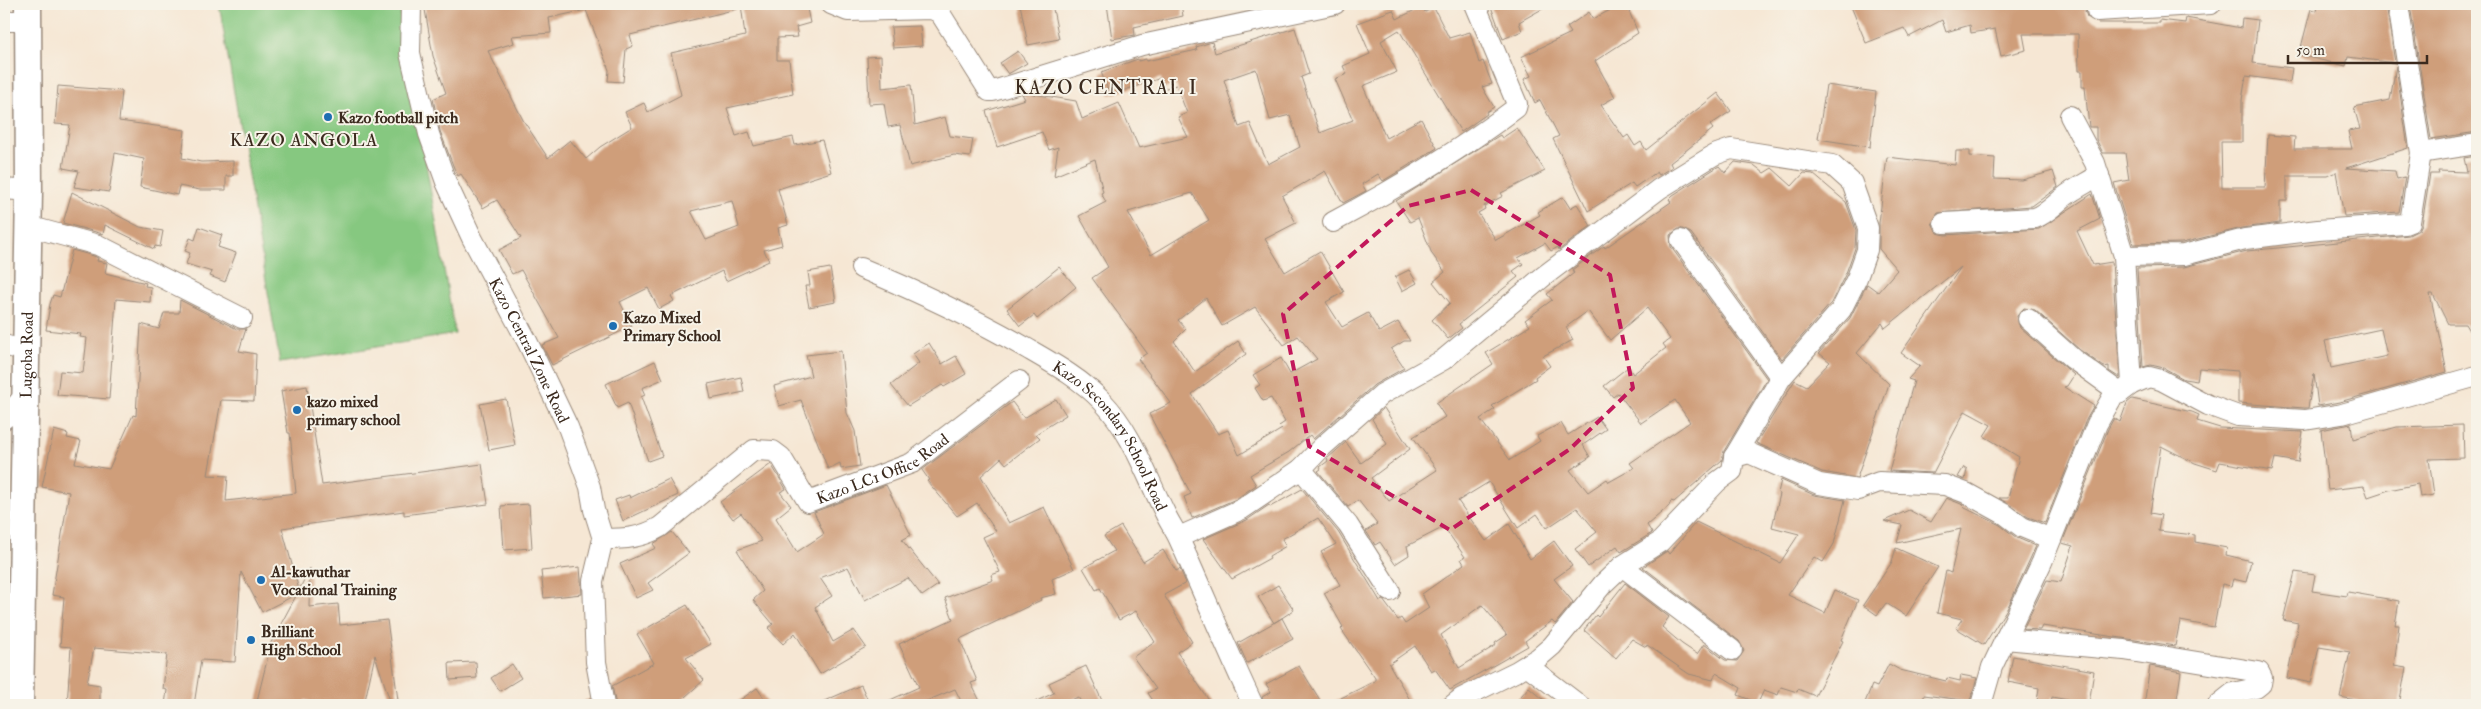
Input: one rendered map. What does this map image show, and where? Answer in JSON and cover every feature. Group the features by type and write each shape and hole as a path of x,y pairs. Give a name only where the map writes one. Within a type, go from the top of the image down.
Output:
{"street":[{"name":"Kazo Central Zone Road","path":"411,4 410,53 429,134 446,182 472,238 528,343 568,427 584,468 604,539"},
{"path":"831,4 848,11 922,8 940,13 989,91 1004,89 1059,69 1142,45 1335,4"},
{"path":"1333,222 1383,196 1474,140 1516,108 1517,104 1475,4"},
{"path":"2098,11 2211,4"},
{"path":"2124,256 2184,254 2245,240 2318,230 2405,224 2410,222 2413,216 2421,153 2398,4"},
{"name":"Lugoba Road","path":"14,703 25,395 15,348 28,226 16,190 20,15"},
{"path":"2070,116 2095,164 2124,256 2126,388"},
{"path":"2421,153 2477,144"},
{"path":"1178,537 1242,509 1301,469 1322,447 1382,394 1443,360 1544,276 1659,189 1714,155 1731,150 1832,165 1852,183 1868,228 1867,250 1857,278 1841,310 1780,378 1734,457 1732,471 1717,482 1660,542 1622,566 1603,584 1552,646 1528,666 1462,698 1453,705"},
{"path":"1944,223 2035,218 2044,215 2071,191 2099,176"},
{"path":"28,226 98,245 242,318"},
{"path":"1682,240 1780,378"},
{"name":"Kazo Secondary School Road","path":"862,268 979,320 1060,368 1086,386 1104,402 1123,428 1178,537 1220,636 1253,705"},
{"path":"2028,319 2073,359 2126,388"},
{"path":"1981,705 1992,667 2051,539 2103,412 2114,396 2126,388 2150,377 2161,380 2208,405 2238,416 2305,420 2342,414 2477,376"},
{"name":"Kazo LC1 Office Road","path":"604,539 628,539 644,536 660,527 754,450 773,451 781,458 808,502 828,495 912,463 1019,381"},
{"path":"4,420 25,395"},
{"path":"1734,457 1749,453 1819,484 1858,490 1879,482 1945,485 1982,502 2022,527 2051,539"},
{"path":"1301,469 1348,525 1390,591"},
{"path":"604,539 593,581 596,662 604,705"},
{"path":"1622,566 1732,650"},
{"path":"2005,639 2124,650 2259,672 2262,678 2261,684 2256,688 2233,694 2218,705"},
{"path":"1528,666 1579,705"}],"highlighted area":[{"path":"1471,190 1610,275 1633,388 1570,449 1450,530 1309,446 1283,314 1408,206"}],"green space":[{"name":"Kazo football pitch","path":"219,4 399,4 455,334 280,363"}],"building":[{"path":"424,4 737,4 737,9 630,35 633,46 626,49 623,82 608,81 609,70 586,10 549,18 551,33 512,36 514,43 488,51 523,120 548,158 570,140 586,159 600,147 632,127 625,112 644,103 648,112 681,95 671,53 745,36 741,4 806,4 810,23 796,27 798,37 777,38 777,60 789,60 793,94 727,108 736,136 749,132 754,146 793,137 795,145 822,140 831,172 778,189 788,225 778,228 782,245 764,250 769,261 726,281 722,271 671,296 674,301 659,309 648,288 620,302 632,326 552,365 542,345 559,338 521,270 512,274 499,250 521,238 497,200 483,208 461,174 458,176 454,168 440,131 433,99 446,93 433,56","holes":["732,201 739,227 706,240 691,211"]},
{"path":"1020,4 1052,4 1059,39 1028,45"},
{"path":"1107,4 1181,4 1183,16 1134,27 1135,35 1112,39"},
{"path":"1490,4 1551,4 1519,22 1522,31 1503,39"},
{"path":"1622,4 1626,4 1638,33 1595,61 1615,97 1601,105 1624,138 1628,135 1635,146 1641,142 1646,150 1718,93 1731,111 1710,125 1713,129 1670,163 1672,167 1659,175 1657,172 1635,187 1632,183 1588,211 1553,139 1559,136 1540,100 1535,103 1524,79 1531,76 1521,57 1571,33 1567,27 1589,12 1593,19"},
{"path":"1850,4 1973,4 1972,7 1989,4 2088,4 2085,11 2087,17 2098,23 2160,23 2160,20 2185,23 2186,18 2241,28 2242,18 2258,20 2253,63 2292,68 2290,82 2246,76 2242,100 2242,142 2221,142 2222,187 2265,187 2268,135 2295,137 2294,149 2352,149 2348,131 2360,129 2354,107 2390,100 2396,66 2408,148 2346,168 2395,171 2397,179 2405,177 2399,212 2344,216 2336,172 2327,176 2287,176 2287,201 2280,201 2280,223 2242,228 2182,243 2133,244 2114,183 2129,180 2125,153 2103,153 2096,139 2096,127 2089,127 2085,87 2082,87 2082,71 2079,71 2078,34 2023,34 2026,50 2001,56 1995,29 1971,33 1970,25 1946,32 1942,20 1909,37 1904,28 1866,43"},
{"path":"2318,4 2386,4 2395,63 2348,57 2346,66 2299,55 2311,9 2317,11"},
{"path":"2477,4 2477,132 2431,139 2410,5"},
{"path":"1423,6 1425,12 1434,8 1449,38 1470,32 1479,63 1483,61 1492,84 1482,87 1494,107 1461,132 1399,30 1381,41 1397,72 1363,86 1386,138 1421,119 1437,148 1383,181 1378,174 1362,184 1366,191 1343,203 1325,171 1282,196 1296,223 1265,239 1285,272 1320,251 1344,292 1326,302 1342,327 1368,313 1379,332 1398,322 1410,341 1404,341 1391,349 1404,368 1374,385 1313,439 1310,435 1289,452 1250,475 1256,485 1236,499 1192,518 1184,497 1191,494 1149,414 1171,403 1138,359 1147,353 1092,278 1108,267 1079,216 1106,202 1101,193 1103,192 1095,159 1054,176 1058,147 1049,150 1042,132 997,147 986,111 1025,99 1022,94 1027,93 1076,101 1082,119 1119,103 1139,148 1188,137 1178,117 1187,113 1176,85 1163,89 1161,78 1110,95 1101,72 1138,59 1138,61 1146,59 1146,61 1197,50 1196,47 1212,42 1215,53 1295,28 1309,74 1301,77 1320,133 1353,120 1335,79 1347,74 1343,66 1370,54 1357,23 1393,10 1397,19","holes":["1256,69 1270,120 1290,115 1300,147 1268,164 1250,123 1239,127 1224,80","1192,193 1209,220 1151,255 1128,212","1206,298 1222,326 1255,307 1284,345 1298,336 1317,359 1290,374 1281,358 1253,375 1260,385 1255,388 1263,401 1271,398 1285,422 1279,426 1282,429 1239,455 1228,430 1218,434 1192,394 1246,354 1238,341 1195,372 1174,341 1186,329 1178,320"]},
{"path":"920,26 922,46 893,48 891,27"},
{"path":"1018,51 1027,63 1008,74 1000,63"},
{"path":"881,56 882,88 911,85 915,125 945,117 950,136 973,139 970,157 954,155 910,166 900,125 888,127 884,103 869,104 867,57"},
{"path":"1826,85 1876,92 1870,147 1818,139"},
{"path":"58,86 122,91 119,121 185,130 182,158 201,162 233,161 233,176 226,176 226,190 200,190 179,186 177,195 140,187 144,159 115,153 109,192 74,187 79,171 63,168 70,125 55,124"},
{"path":"1517,128 1545,171 1501,193 1503,196 1484,206 1485,209 1478,213 1496,240 1540,215 1538,212 1563,197 1570,208 1577,204 1591,226 1559,250 1558,247 1551,251 1545,243 1518,258 1523,264 1513,271 1518,277 1459,324 1462,328 1448,339 1432,320 1450,303 1433,282 1445,272 1432,254 1418,218 1410,222 1396,201 1500,135 1502,138"},
{"path":"1956,151 1970,151 1970,156 1995,158 1994,179 2022,180 2053,171 2058,187 2032,206 1938,213 1932,223 1938,233 1945,235 2039,229 2092,194 2100,219 2077,231 2093,265 2112,262 2120,378 2109,371 2109,366 2104,367 2080,350 2035,310 2024,308 2017,316 2020,328 2074,375 2067,386 2064,387 2094,406 2086,420 2045,523 2028,517 1999,498 2008,498 2019,457 1984,436 1991,425 1965,411 1933,473 1889,471 1914,381 1908,379 1920,366 1901,353 1961,267 1885,328 1882,323 1857,353 1889,384 1857,478 1822,472 1756,443 1795,380 1807,386 1830,362 1819,353 1850,318 1867,284 1878,292 1897,270 1879,249 1879,223 1887,157 1955,165"},
{"path":"2477,156 2477,344 2465,324 2448,324 2433,294 2430,294 2447,372 2318,406 2314,374 2308,408 2304,408 2238,403 2238,371 2199,368 2197,381 2184,379 2164,368 2151,365 2143,367 2137,268 2184,267 2247,251 2409,235 2419,230 2422,224 2430,174 2439,174 2438,171 2467,172 2464,158","holes":["2381,329 2387,356 2331,368 2325,341"]},
{"path":"1735,162 1754,165 1764,173 1772,168 1792,186 1804,173 1813,174 1846,202 1856,230 1855,248 1846,273 1831,303 1782,359 1691,233 1680,228 1670,235 1671,247 1767,379 1724,451 1722,460 1674,502 1671,501 1669,506 1647,525 1652,533 1621,552 1617,546 1588,567 1575,549 1597,532 1577,508 1547,528 1537,514 1518,528 1489,482 1458,501 1486,541 1509,524 1530,559 1554,541 1572,566 1554,579 1573,602 1555,624 1552,621 1525,641 1528,646 1450,690 1435,669 1431,671 1415,646 1389,664 1413,705 1327,705 1375,681 1375,678 1341,629 1343,627 1324,593 1340,585 1321,552 1336,544 1318,518 1282,539 1286,546 1269,556 1270,558 1232,579 1203,539 1247,520 1269,505 1270,507 1302,489 1338,532 1380,601 1383,600 1398,620 1401,618 1405,624 1429,608 1422,594 1464,564 1461,559 1465,557 1444,527 1407,546 1409,555 1395,564 1380,542 1375,545 1366,531 1377,524 1358,500 1348,507 1318,471 1321,469 1320,467 1346,442 1361,463 1387,444 1372,419 1384,408 1410,449 1371,478 1389,501 1437,470 1413,437 1445,417 1436,403 1493,364 1486,353 1530,326 1525,320 1552,300 1547,294 1574,273 1572,270 1604,246 1605,248 1671,202 1669,199 1673,195 1719,166 1725,173","holes":["1647,308 1670,339 1663,344 1666,348 1633,374 1628,367 1604,386 1613,397 1618,393 1641,423 1675,400 1690,422 1630,463 1634,468 1609,482 1607,479 1588,492 1570,470 1590,457 1583,445 1606,429 1597,417 1568,435 1561,423 1537,436 1540,441 1510,460 1480,419 1495,409 1492,406 1536,379 1535,377 1550,366 1543,356 1573,340 1566,327 1588,311 1610,340","1482,605 1507,635 1495,643 1496,645 1459,668 1441,635"]},
{"path":"72,192 140,227 163,231 160,247 155,246 154,249 105,225 103,234 63,223"},
{"path":"199,227 222,235 218,247 236,253 225,282 210,276 212,272 186,264 190,253 185,251 190,238 195,240"},
{"path":"72,250 94,256 98,258 97,261 107,263 105,273 146,283 145,286 151,287 150,302 116,299 109,399 57,395 60,371 83,373 87,338 80,337 81,334 46,330 50,304 53,295 60,297"},
{"path":"1059,267 1076,287 1037,319 1034,315 1020,326 1007,309"},
{"path":"830,268 836,302 809,307 805,286 810,286 808,272"},
{"path":"1409,270 1417,283 1402,291 1395,277"},
{"path":"180,300 237,329 246,329 239,351 256,354 254,401 221,400 208,475 228,476 226,501 296,493 290,433 288,433 281,391 307,386 322,485 482,464 488,504 404,515 404,511 282,528 299,590 310,568 309,607 338,604 340,625 387,620 398,700 390,701 375,655 364,705 325,705 305,700 305,705 256,705 269,652 267,650 297,594 262,612 241,572 235,662 201,660 194,705 165,705 167,690 163,689 167,654 94,648 87,683 100,685 100,705 67,705 71,647 60,646 64,597 52,595 69,492 42,487 54,430 68,434 67,438 81,441 75,463 109,469 133,415 136,416 141,324 159,329 164,313 179,313"},
{"path":"929,343 942,364 956,356 966,374 944,387 942,385 908,406 891,385 919,363 913,354"},
{"path":"841,351 847,413 855,431 860,466 841,469 840,463 828,469 801,400 779,406 774,386 811,376 806,355"},
{"path":"655,361 663,379 642,388 645,395 641,397 662,456 648,461 628,403 617,408 606,384"},
{"path":"741,377 744,392 711,399 708,384"},
{"path":"506,399 515,445 489,450 480,404"},
{"path":"1056,399 1066,415 1036,434 1040,438 1006,464 1001,458 981,476 1009,523 1044,507 1074,569 1052,579 1056,594 1040,598 1041,600 960,639 977,681 971,683 982,705 963,705 955,689 917,705 879,705 919,687 899,644 953,619 945,598 993,580 991,575 1000,572 983,537 996,531 977,503 957,516 927,481 929,480 922,470 1012,402 1024,418"},
{"path":"2132,399 2192,412 2199,415 2197,421 2220,428 2303,432 2298,462 2275,458 2272,471 2220,462 2217,470 2195,463 2161,446 2150,513 2161,515 2158,531 2195,535 2195,542 2227,548 2226,555 2251,561 2246,582 2233,579 2231,586 2222,584 2214,627 2180,621 2175,646 2042,626 2040,630 2023,629 2047,580 2061,582 2073,546 2062,543 2108,429 2114,418 2120,422 2127,403"},
{"path":"2351,424 2353,439 2397,427 2463,425 2464,458 2429,459 2434,495 2420,497 2418,484 2368,497 2364,486 2328,490 2321,430"},
{"path":"771,464 786,489 780,492 791,506 776,518 797,552 824,534 814,512 886,485 911,535 902,540 938,585 922,596 908,578 865,600 848,567 820,578 832,596 815,607 833,642 854,630 866,647 820,674 795,633 783,644 768,628 773,624 753,600 763,591 737,550 762,541 741,513 733,519 720,502"},
{"path":"1964,467 1967,469 1965,480 1958,477"},
{"path":"669,479 678,495 623,521 615,500 629,495 630,498"},
{"path":"1781,480 1814,495 1845,500 1834,544 1823,562 1814,557 1788,595 1825,613 1835,590 1858,600 1841,640 1843,641 1815,696 1798,689 1797,692 1781,687 1778,695 1764,690 1758,703 1738,695 1741,688 1716,673 1713,680 1689,674 1647,645 1646,647 1632,639 1616,658 1584,630 1596,615 1598,617 1625,583 1669,617 1662,627 1682,644 1697,654 1704,644 1725,660 1737,661 1744,651 1739,641 1643,567 1667,551 1669,554 1696,522 1780,563 1799,534 1772,527 1780,494 1778,493"},
{"path":"1946,498 2000,525 2017,538 2036,546 2008,607 1984,645 1956,628 1962,619 1937,613 1946,571 1951,573 1961,529 1897,543 1902,525 1884,521 1909,510 1931,522"},
{"path":"529,504 532,548 504,550 501,506"},
{"path":"1121,526 1143,562 1163,550 1176,571 1180,569 1186,583 1164,595 1192,642 1177,652 1212,705 1156,705 1148,693 1156,689 1133,657 1155,642 1136,611 1119,620 1100,588 1096,590 1083,568 1114,551 1104,536"},
{"path":"672,532 689,553 648,583 653,590 636,598 620,564 656,548 653,544"},
{"path":"1896,548 1938,567 1906,616 1886,603 1877,615 1863,605 1892,562"},
{"path":"580,567 582,594 544,598 541,571"},
{"path":"2295,572 2315,575 2312,591 2347,596 2348,592 2399,601 2395,625 2399,625 2394,666 2406,668 2399,705 2359,705 2360,701 2340,697 2350,652 2319,647 2311,683 2287,678 2298,623 2283,620"},
{"path":"1278,585 1294,610 1274,623 1258,597"},
{"path":"687,605 711,644 686,658 704,680 676,705 616,705 612,686 654,663 637,634"},
{"path":"1282,618 1293,639 1247,663 1238,643"},
{"path":"2013,656 2094,671 2089,704 2052,697 2051,703 2037,701 2039,688 2008,682"},
{"path":"476,662 477,678 450,680 449,663"},
{"path":"512,664 521,678 500,691 491,678"},
{"path":"1889,664 1900,670 1946,681 1947,678 1960,681 1961,675 1977,678 1970,701 1924,695 1922,705 1864,705 1872,685 1877,687"},
{"path":"1086,666 1104,705 1083,705 1078,697 1061,705 1028,705 1054,693 1049,683"},
{"path":"1299,666 1323,705 1265,705 1262,697 1271,692 1266,684"},
{"path":"2150,666 2181,672 2176,705 2144,705"},
{"path":"861,685 870,705 815,705"},
{"path":"1529,687 1550,705 1513,705"},
{"path":"757,688 769,705 733,705"},
{"path":"591,698 592,705 576,705"}],"waterway":[{"path":"4,13 10,4"}],"place":[{"name":"Kazo football pitch","path":"328,117"},
{"name":"Kazo Mixed Primary School","path":"613,326"},
{"name":"kazo mixed primary school","path":"297,410"},
{"name":"Al-kawuthar Vocational Training","path":"261,580"},
{"name":"Brilliant High School","path":"251,640"}],"district":[{"name":"KAZO CENTRAL I","path":"1106,87"},
{"name":"KAZO ANGOLA","path":"304,140"}]}
